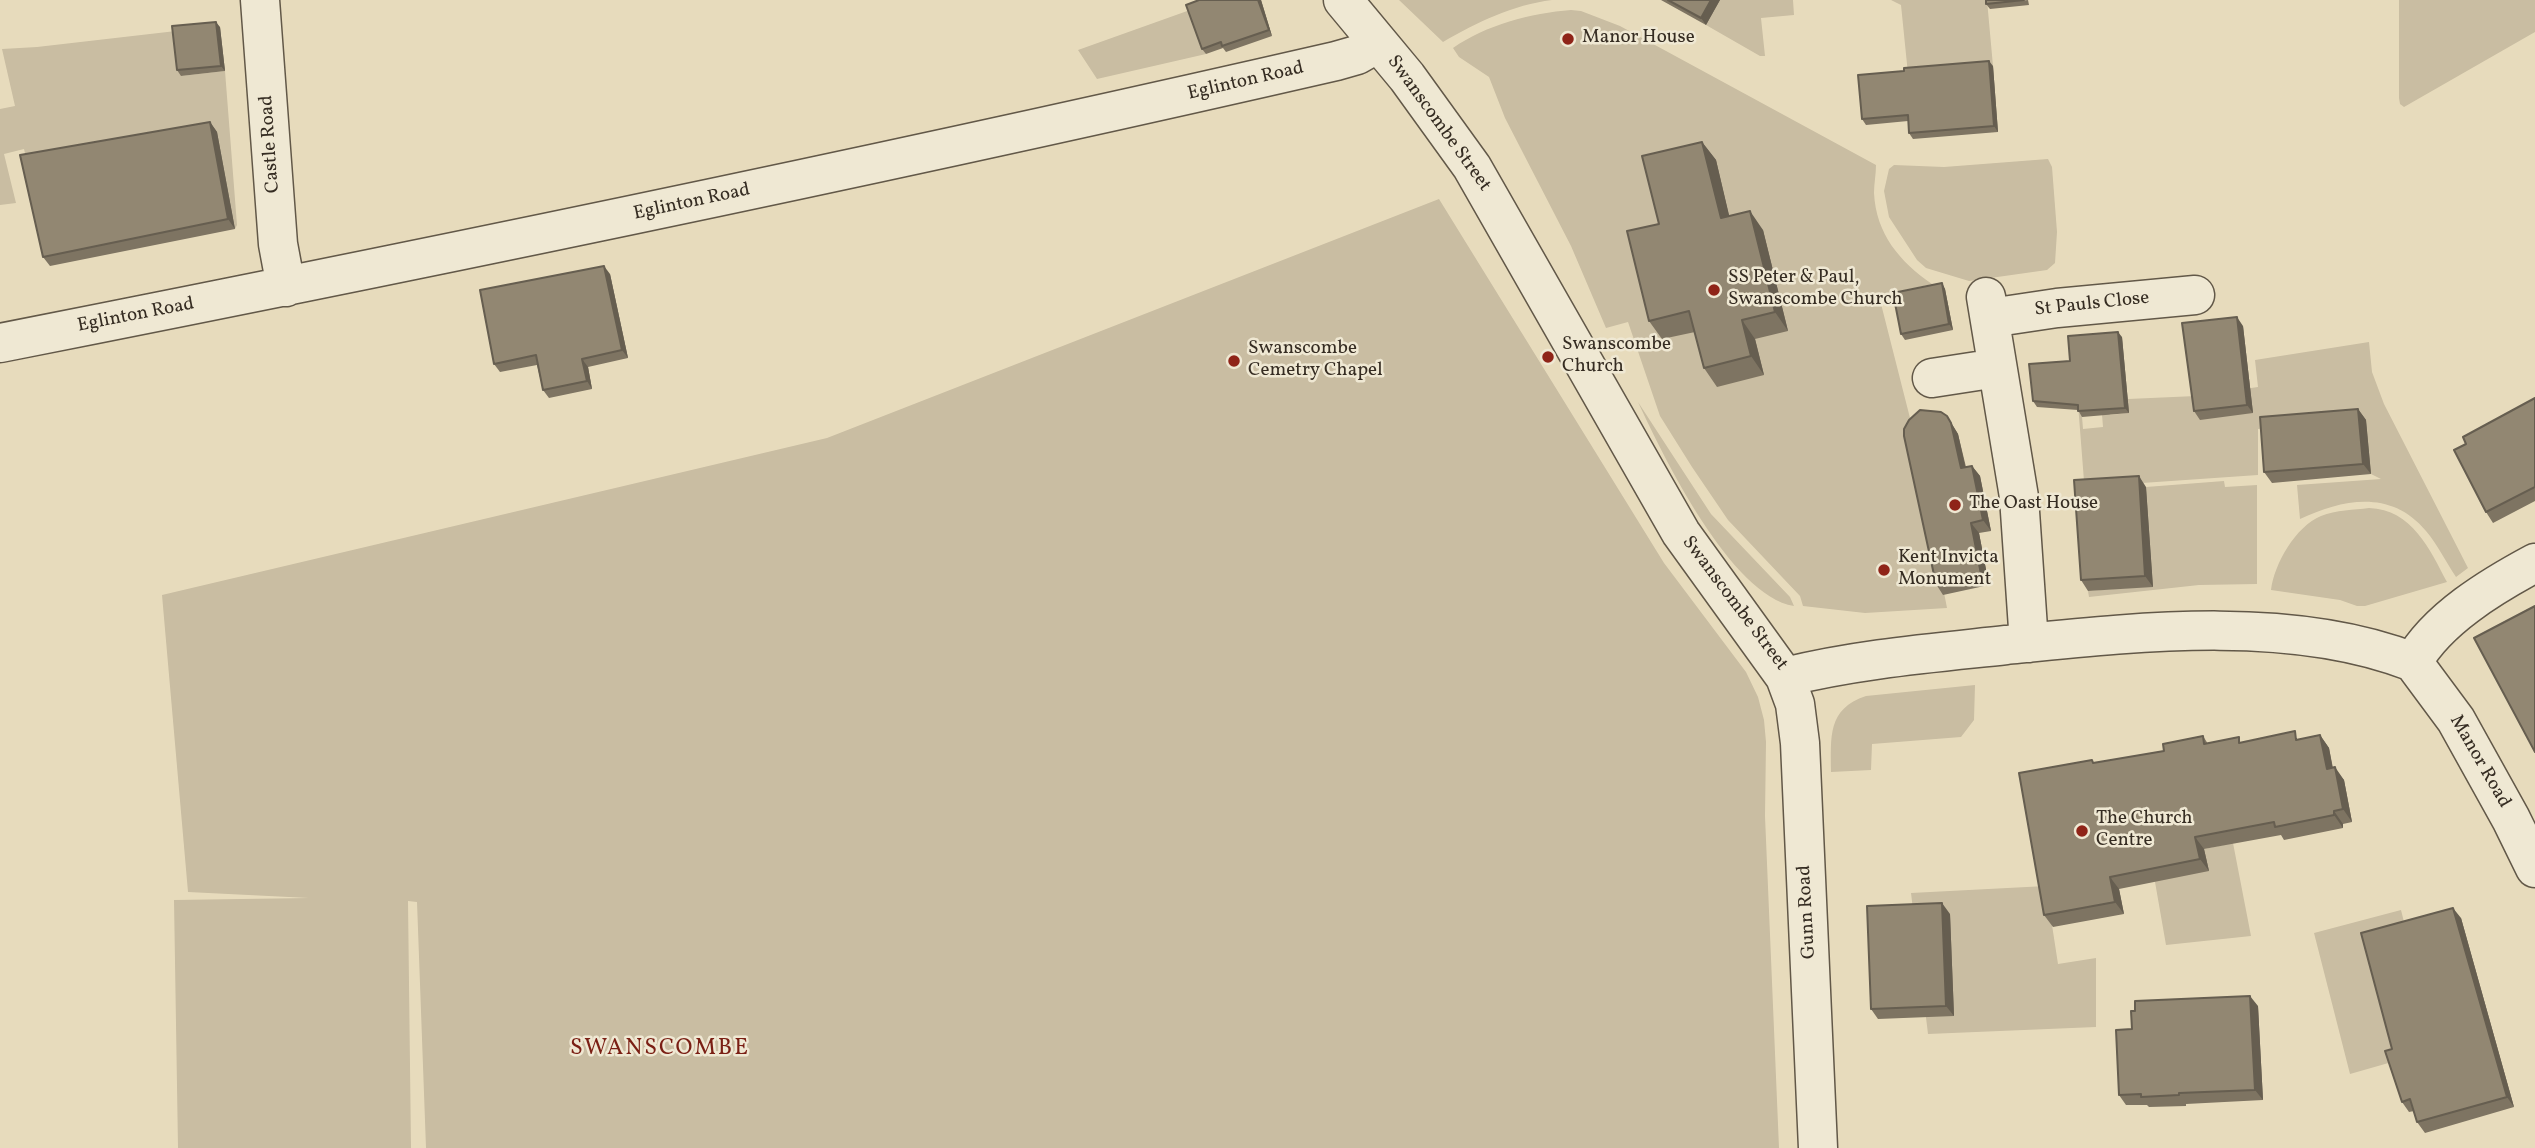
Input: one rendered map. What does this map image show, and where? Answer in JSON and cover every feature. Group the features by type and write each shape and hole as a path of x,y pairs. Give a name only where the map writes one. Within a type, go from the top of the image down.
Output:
{"street":[{"name":"Castle Road","path":"260,0 275,212 286,287"},
{"name":"Swanscombe Street","path":"1343,0 1407,77 1485,186 1681,533 1785,677 1874,659 2029,643 2188,632 2311,636 2354,644 2413,662"},
{"name":"Eglinton Road","path":"0,343 286,287 872,165 1352,57 1378,43"},
{"name":"St Pauls Close","path":"2029,643 2022,524 1988,307 2057,308 2195,295"},
{"path":"1932,378 1997,368"},
{"path":"2413,662 2435,632 2497,584 2535,563"},
{"name":"Manor Road","path":"2413,662 2456,720 2535,868"},
{"name":"Gunn Road","path":"1785,677 1795,704 1800,743 1818,1148"}],"shaded area":[{"path":"1399,0 1552,0 1496,15 1443,42"},
{"path":"1720,0 1793,0 1794,15 1761,18 1765,56 1760,56 1706,25"},
{"path":"1891,0 1987,0 1993,66 1908,74 1901,5"},
{"path":"2399,0 2535,0 2535,32 2404,107 2399,98"},
{"path":"1190,10 1206,54 1097,79 1078,50"},
{"path":"1571,10 1581,11 1620,26 1876,165 1874,193 1879,221 1885,234 1900,256 1932,284 1879,296 1910,418 1947,608 1865,613 1803,606 1800,596 1728,520 1692,467 1660,416 1628,322 1606,328 1571,246 1505,118 1489,77 1459,57 1453,48 1480,33 1509,22"},
{"path":"176,31 181,76 225,71 237,225 235,229 217,133 27,162 24,149 4,154 16,203 0,205 0,109 15,106 2,49"},
{"path":"2048,159 2052,167 2057,232 2055,263 2047,270 1969,281 1926,268 1917,260 1889,217 1884,191 1889,169 1894,165 1944,167"},
{"path":"1439,199 1664,563 1746,672 1758,697 1766,742 1765,816 1779,1148 426,1148 417,902 408,901 411,1148 178,1148 174,900 309,898 188,892 162,595 827,438"},
{"path":"2369,342 2372,372 2384,404 2468,568 2456,577 2426,531 2398,509 2382,503 2350,503 2300,519 2297,485 2381,479 2371,474 2366,420 2258,429 2258,475 2113,485 2084,481 2078,404 2081,404 2083,429 2103,427 2101,402 2110,415 2128,413 2128,399 2196,396 2258,387 2255,360"},
{"path":"1638,402 1711,514 1790,597 1794,606 1770,597 1747,577 1724,551 1682,488"},
{"path":"2224,481 2225,487 2257,485 2257,584 2199,585 2089,597 2088,591 2153,586 2146,487"},
{"path":"2369,508 2397,515 2408,523 2434,557 2447,582 2365,606 2271,590 2282,558 2303,528 2327,514"},
{"path":"1975,685 1974,720 1961,737 1872,744 1871,770 1831,772 1834,726 1844,708 1853,702 1866,696"},
{"path":"2233,843 2251,936 2166,945 2151,859 2208,871 2204,849"},
{"path":"2046,886 2058,964 2096,958 2096,1027 1928,1034 1911,893"},
{"path":"2401,910 2407,934 2455,1044 2350,1074 2314,933"}],"building":[{"path":"1199,0 1258,0 1269,30 1222,46 1221,42 1202,49 1186,5"},
{"path":"1668,0 1711,0 1701,18"},
{"path":"1986,0 2024,0 1986,4"},
{"path":"216,22 221,66 177,70 172,26"},
{"path":"1989,61 1994,126 1909,133 1908,115 1862,119 1858,75"},
{"path":"210,122 228,219 43,257 20,155"},
{"name":"SS Peter & Paul, Swanscombe Church","path":"1702,142 1721,218 1750,211 1775,312 1742,320 1751,356 1704,368 1689,311 1649,321 1627,231 1659,224 1642,156"},
{"path":"604,266 622,350 582,359 587,381 543,390 536,355 494,364 480,290"},
{"path":"1942,283 1949,324 1901,334 1893,293"},
{"path":"2237,317 2247,405 2194,411 2182,323"},
{"path":"2118,332 2125,408 2078,411 2078,405 2033,401 2029,364 2070,361 2068,336"},
{"path":"2535,398 2535,487 2486,512 2454,450 2466,444 2463,437"},
{"path":"2358,409 2363,464 2264,472 2260,417"},
{"name":"The Oast House","path":"1920,410 1941,412 1947,416 1961,468 1972,466 1983,520 1971,523 1981,574 1936,584 1904,436 1909,420"},
{"path":"2139,476 2145,576 2081,580 2074,480"},
{"path":"2535,606 2535,752 2474,638"},
{"path":"2295,731 2296,740 2320,735 2327,769 2335,767 2343,809 2334,811 2334,815 2275,827 2274,822 2195,837 2200,859 2110,877 2115,902 2044,915 2019,773 2164,751 2163,744 2203,736 2204,744 2239,737 2239,743"},
{"path":"1942,903 1946,1006 1871,1009 1867,906"},
{"path":"2453,908 2507,1097 2417,1122 2410,1099 2402,1102 2385,1051 2392,1049 2361,933"},
{"path":"2250,996 2255,1090 2141,1097 2141,1094 2119,1095 2116,1030 2132,1029 2131,1011 2135,1011 2135,1001"}],"place":[{"name":"Manor House","path":"1568,39"},
{"name":"SS Peter & Paul, Swanscombe Church","path":"1714,290"},
{"name":"Swanscombe Church","path":"1548,357"},
{"name":"Swanscombe Cemetry Chapel","path":"1234,361"},
{"name":"The Oast House","path":"1955,505"},
{"name":"Kent Invicta Monument","path":"1884,570"},
{"name":"The Church Centre","path":"2082,831"}],"district":[{"name":"SWANSCOMBE","path":"660,1050"}]}
